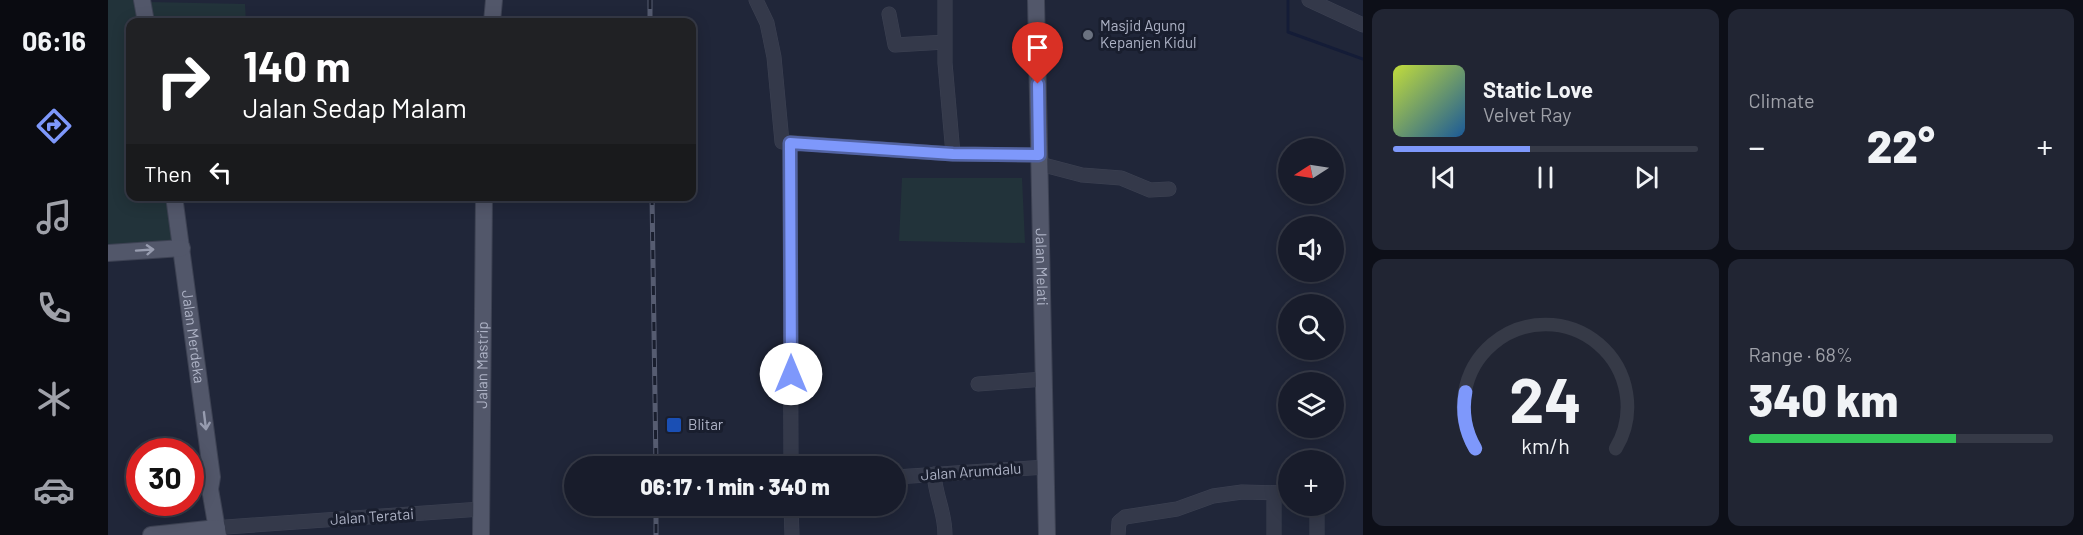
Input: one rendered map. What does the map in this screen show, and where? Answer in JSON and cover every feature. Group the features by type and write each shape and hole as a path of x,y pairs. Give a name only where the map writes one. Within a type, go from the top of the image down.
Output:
{"main road":[{"path":"142,0 145,18"},
{"path":"492,18 494,0"},
{"name":"Jalan Melati","path":"1036,0 1047,535"},
{"name":"Jalan Merdeka","path":"175,201 212,477 210,489 222,531"},
{"name":"Jalan Mastrip","path":"481,535 484,201"},
{"path":"108,253 182,248"},
{"path":"151,535 222,531"}],"street":[{"path":"756,0 767,22 774,57 780,141 1039,159 1082,175 1121,178 1150,190 1169,189"},
{"path":"945,0 945,42 953,154"},
{"path":"1309,0 1342,7 1363,25"},
{"path":"889,14 895,45 945,42"},
{"path":"790,143 791,456"},
{"path":"978,384 1044,379"},
{"path":"934,474 935,494 945,516 945,535"},
{"name":"Jalan Arumdalu","path":"906,476 934,474 1046,475"},
{"path":"1118,535 1119,522 1125,517 1177,509 1213,496 1242,492 1278,493"},
{"path":"1274,493 1274,535"},
{"name":"Jalan Teratai","path":"222,531 481,509"},
{"path":"791,516 792,535"},
{"path":"1317,516 1317,535"}],"shaded area":[{"path":"108,0 138,0 141,18 126,18 126,201 171,201 178,243 108,250"},
{"path":"148,2 245,4 246,18 151,18"},
{"path":"902,178 1022,178 1025,243 899,241"}],"waterway":[{"path":"1288,0 1288,32 1363,59"}],"railway":[{"path":"650,0 650,18"},
{"path":"652,201 656,456"},
{"path":"656,516 656,535"}],"place":[{"name":"Masjid Agung Kepanjen Kidul","path":"1088,35"},
{"name":"Blitar","path":"674,425"}],"route":[{"path":"791,374 790,143 953,154 1039,155 1038,84"}]}
